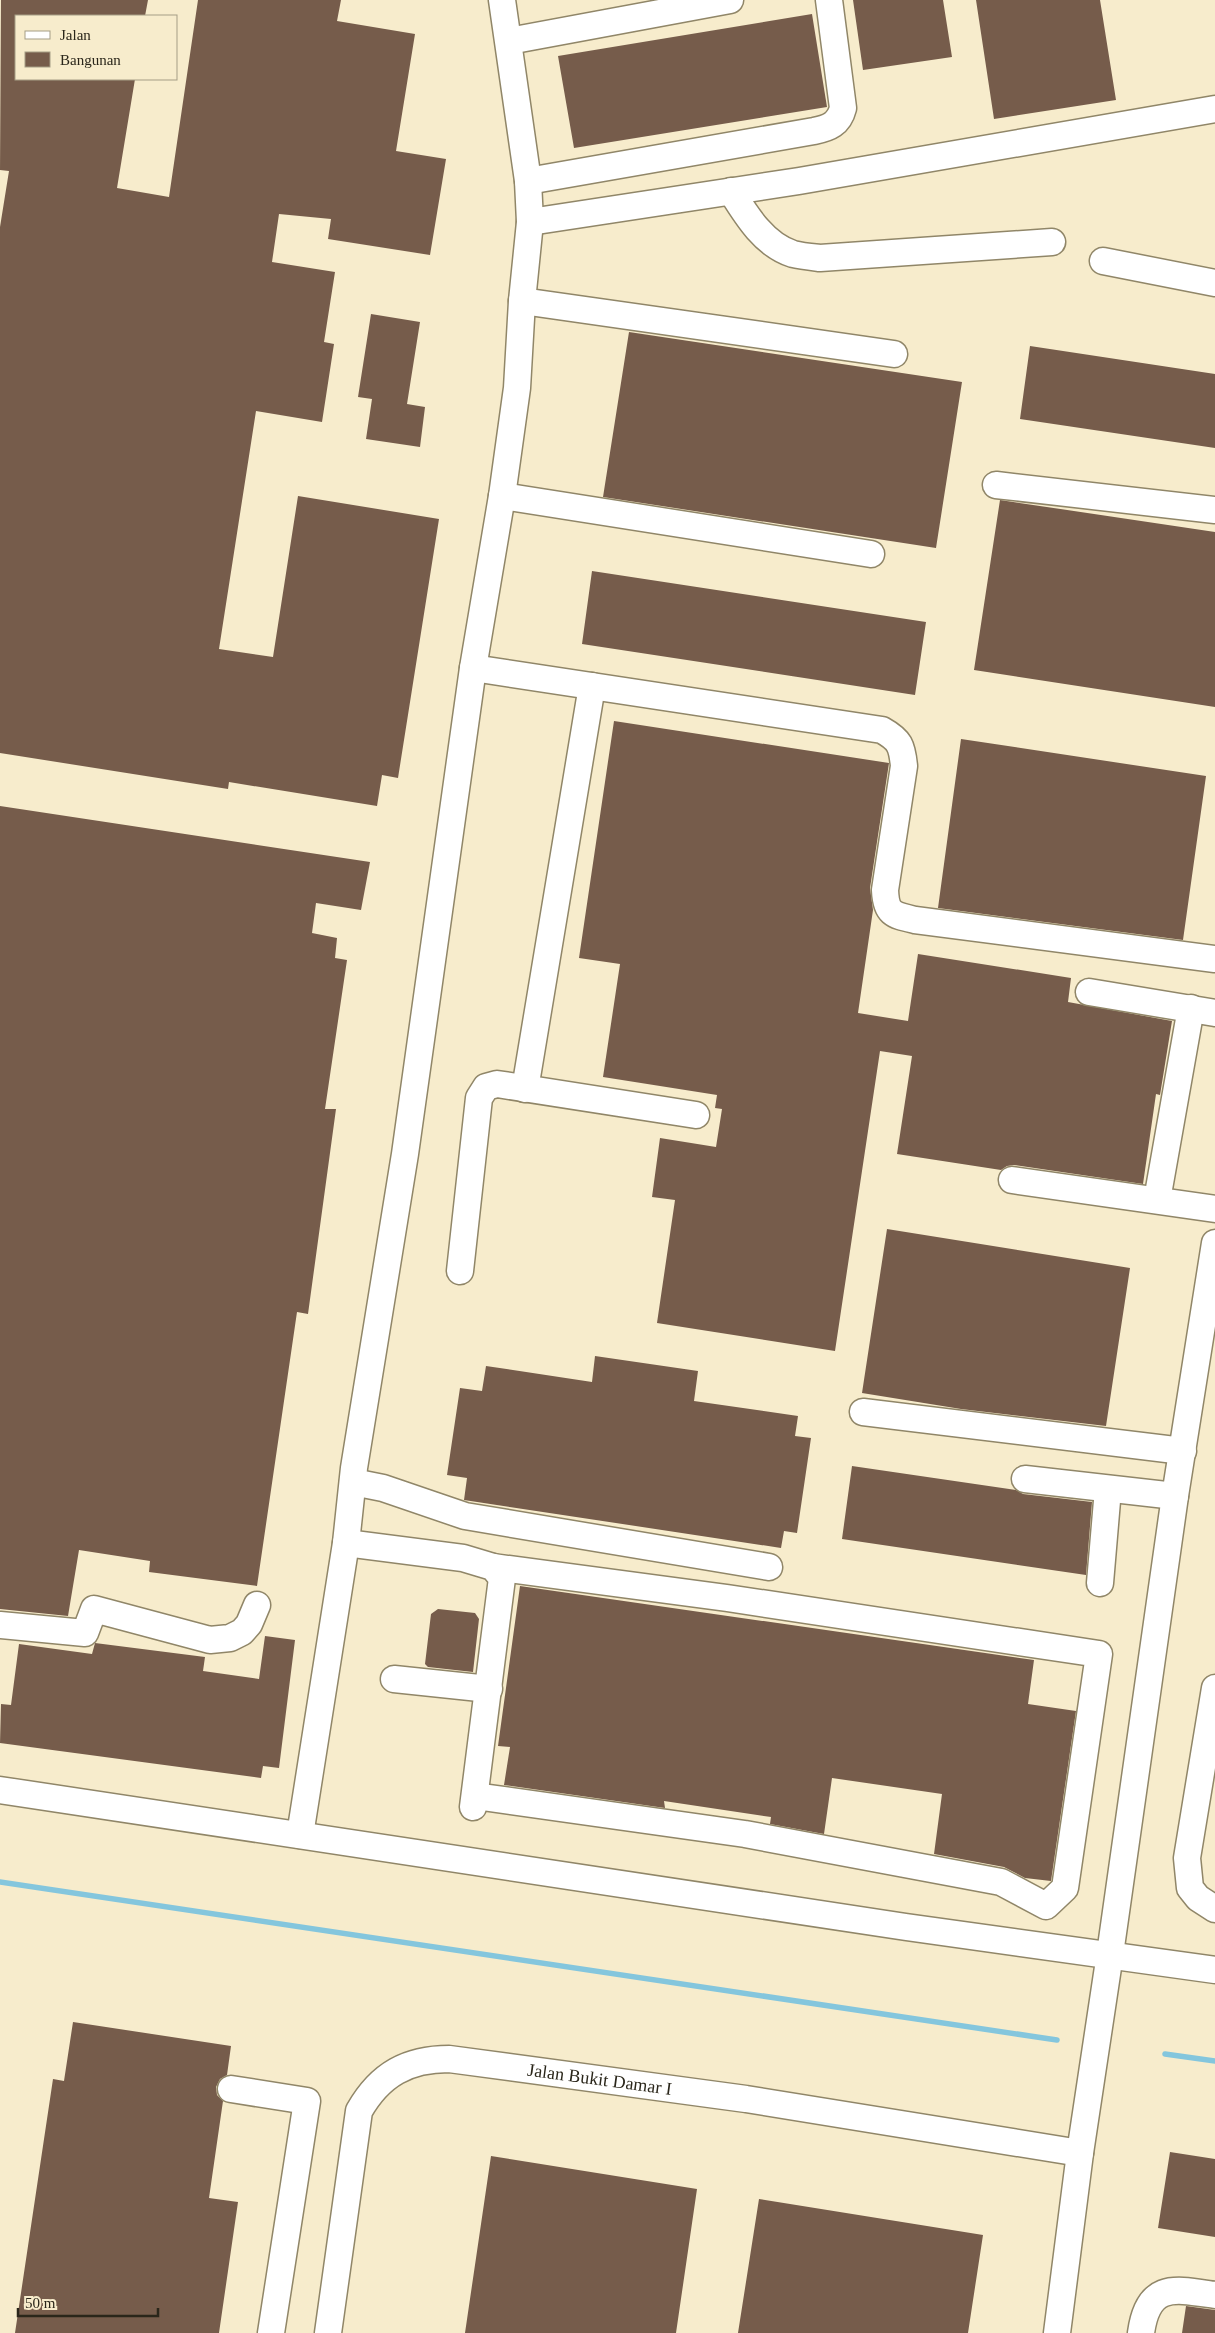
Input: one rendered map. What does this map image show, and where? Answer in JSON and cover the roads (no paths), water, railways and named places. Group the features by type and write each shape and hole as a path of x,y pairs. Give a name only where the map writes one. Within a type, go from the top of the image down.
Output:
{"street":[{"path":"300,1835 405,1154 473,668 502,496 517,388 522,301 530,222 528,181 502,0"},
{"path":"508,41 730,0"},
{"path":"528,181 814,132 831,127 841,115 843,108 829,0"},
{"path":"530,222 732,191 1215,109"},
{"path":"732,191 746,215 765,238 792,254 820,258 1052,242"},
{"path":"1103,262 1215,283"},
{"path":"522,301 894,354"},
{"path":"996,485 1215,510"},
{"path":"502,496 871,554"},
{"path":"473,668 882,730 896,738 903,752 904,766 885,890 889,911 898,917 1215,959"},
{"path":"525,1089 592,686"},
{"path":"1089,992 1203,1010 1156,1200"},
{"path":"460,1271 479,1098 486,1087 497,1084 696,1115"},
{"path":"1012,1180 1215,1209"},
{"path":"1057,2333 1080,2154 1176,1496 1211,1304 1215,1243"},
{"path":"864,1412 1183,1451"},
{"path":"1025,1479 1176,1496"},
{"path":"353,1482 383,1488 465,1516 769,1567"},
{"path":"1100,1583 1108,1489"},
{"path":"346,1544 463,1558 493,1567 737,1600 1100,1654 1065,1888 1046,1906 1001,1882 746,1834 474,1802 502,1578 493,1567"},
{"path":"0,1625 85,1633 94,1609 210,1640 230,1638 242,1632 249,1624 257,1606"},
{"path":"394,1678 489,1689"},
{"path":"1215,1688 1187,1858 1190,1888 1198,1898 1215,1909"},
{"path":"0,1790 906,1927 1215,1970"},
{"name":"Jalan Bukit Damar I","path":"328,2333 359,2111 367,2097 381,2082 397,2071 422,2061 450,2059 746,2099 1080,2154"},
{"path":"232,2089 307,2101 271,2333"},
{"path":"1141,2333 1148,2304 1156,2297 1181,2290 1215,2295"}],"waterway":[{"path":"0,1882 1057,2040"},
{"path":"1165,2054 1215,2061"}]}
